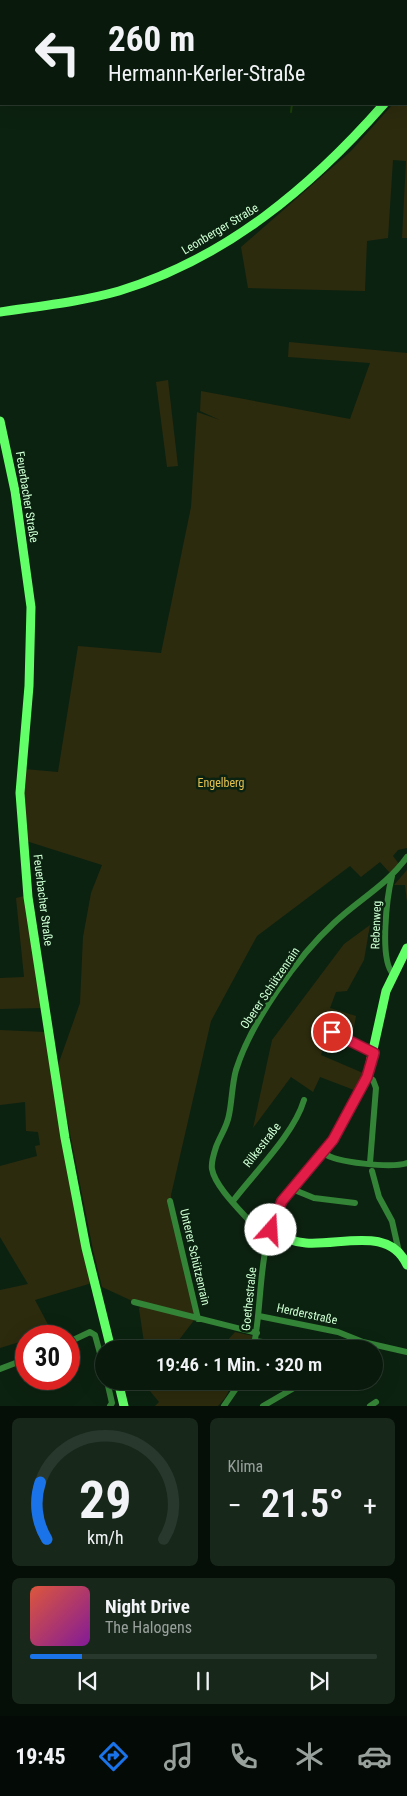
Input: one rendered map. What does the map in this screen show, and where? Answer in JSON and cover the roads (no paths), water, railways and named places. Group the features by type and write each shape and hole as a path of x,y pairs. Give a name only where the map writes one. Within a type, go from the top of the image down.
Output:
{"main road":[{"name":"Leonberger Straße","path":"0,312 67,302 109,293 160,276 204,256 244,232 296,192 345,147 383,105"},
{"name":"Feuerbacher Straße","path":"0,421 13,480 31,606 29,686 20,793 28,897 65,1138 86,1248 109,1340"},
{"path":"407,948 386,992 374,1053 367,1077 324,1153 292,1189 276,1212 275,1224 280,1234 294,1242 378,1242 399,1252 407,1264"},
{"path":"120,1390 124,1406"}],"street":[{"name":"Oberer Schützenrain","path":"269,1233 260,1232 214,1177 212,1167 216,1147 228,1120 235,1073 243,1052 271,1002 314,943 335,921 392,876 407,857"},
{"name":"Rebenweg","path":"392,876 388,899 386,952 387,964 393,974"},
{"path":"316,1025 374,1053"},
{"path":"367,1077 373,1080 376,1088 370,1163"},
{"name":"Rilkestraße","path":"233,1201 291,1126 301,1110 304,1100"},
{"path":"324,1153 334,1159 381,1166 397,1166 407,1163"},
{"path":"372,1170 379,1197 392,1221 399,1252"},
{"path":"292,1189 297,1193 314,1198 354,1203"},
{"name":"Unterer Schützenrain","path":"170,1201 198,1318"},
{"name":"Goethestraße","path":"255,1340 264,1254 269,1233 275,1224"},
{"name":"Unterer Schützenrain","path":"134,1302 257,1332"},
{"name":"Herderstraße","path":"259,1316 338,1332 353,1339 407,1352"},
{"path":"80,1337 90,1332 95,1335 96,1340"},
{"path":"0,1369 15,1363"},
{"path":"109,1390 112,1403 110,1406"},
{"path":"224,1406 235,1390"},
{"path":"263,1406 291,1390"},
{"path":"370,1406 376,1402"}],"waterway":[{"path":"291,112 292,105"}],"park label":[{"name":"Engelberg","path":"221,783"}]}
